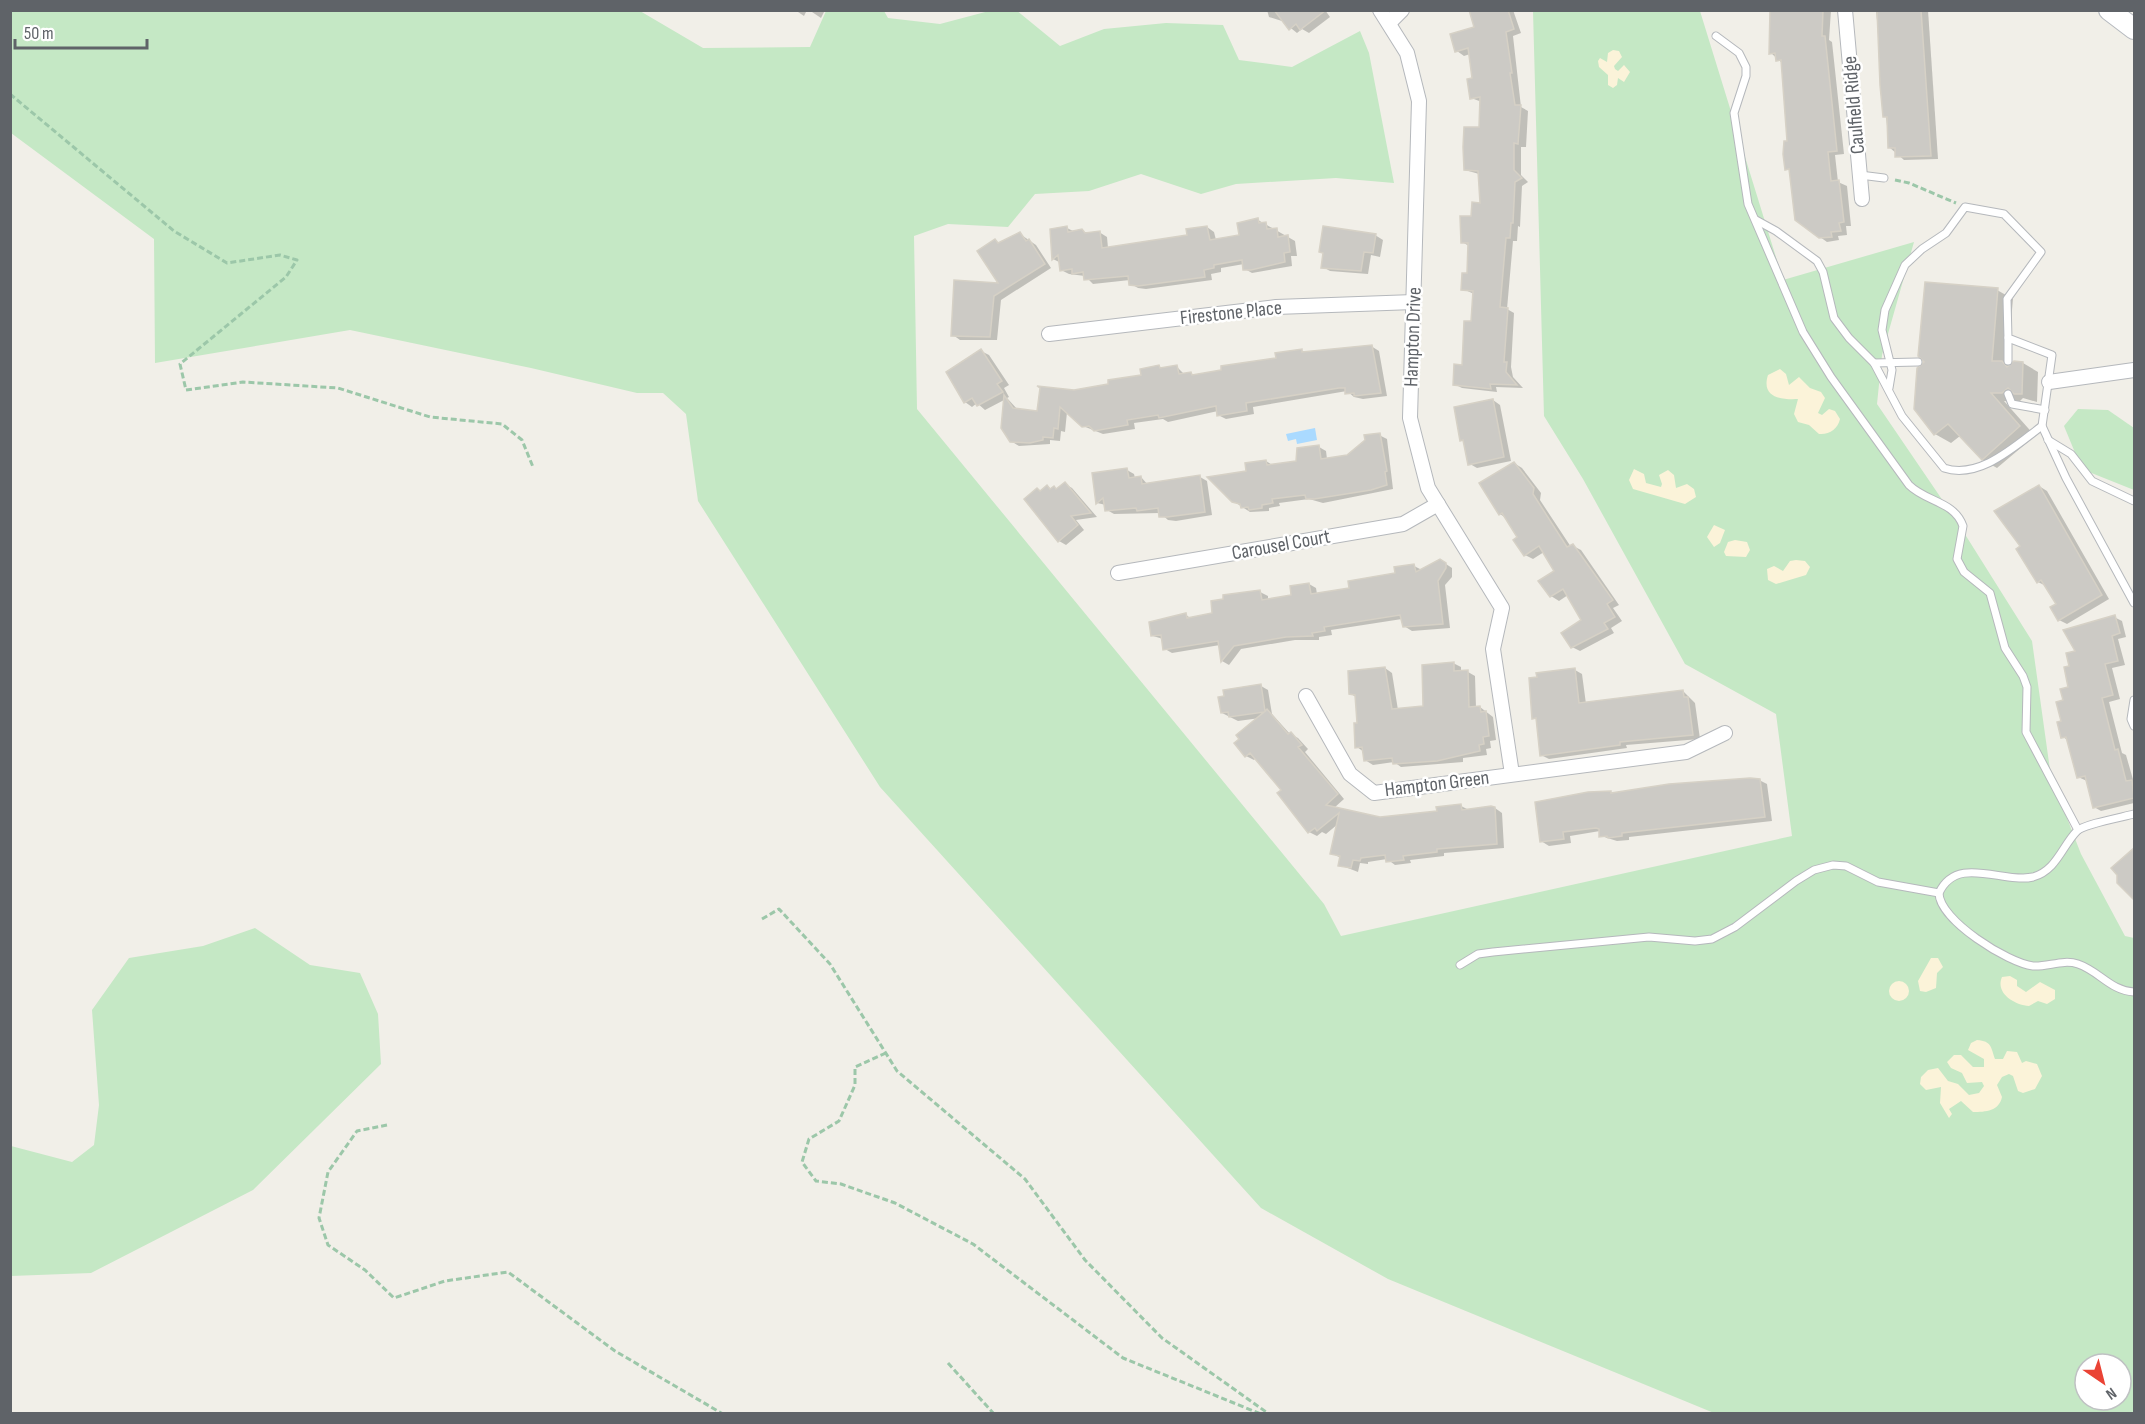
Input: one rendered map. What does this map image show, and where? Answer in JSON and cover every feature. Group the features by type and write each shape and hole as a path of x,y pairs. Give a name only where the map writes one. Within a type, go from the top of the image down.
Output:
{"street":[{"name":"Hampton Drive","path":"1380,10 1407,53 1419,101 1410,418 1428,488 1502,608 1493,649"},
{"path":"1389,23 1402,10"},
{"name":"Caulfield Ridge","path":"1845,10 1862,199"},
{"path":"2109,10 2134,29"},
{"name":"Firestone Place","path":"1049,334 1276,307 1414,302"},
{"path":"2049,382 2134,370"},
{"name":"Carousel Court","path":"1118,573 1403,524 1438,504"},
{"name":"Hampton Green","path":"1493,649 1512,774"},
{"name":"Hampton Green","path":"1306,696 1350,774 1374,792 1686,752 1725,733"}],"lane":[{"path":"1716,36 1739,53 1746,67 1746,76 1734,113 1748,204 1808,343 1910,485 1923,495 1950,506 1961,521 1963,526 1957,559 1964,572 1990,593 2005,648 2023,676 2027,687 2026,732 2078,830"},
{"path":"1860,175 1884,178"},
{"path":"1889,388 1892,364 1882,326 1885,310 1902,270 1922,249 1946,233 1965,207 2004,214 2041,252 2007,299 2008,361"},
{"path":"1756,220 1776,231 1816,261 1823,272 1834,318 1849,338 1874,363 1906,422 1944,468 1964,470 1993,461 2042,426"},
{"path":"2008,338 2052,355 2042,426 2066,478 2134,603"},
{"path":"1874,363 1918,362"},
{"path":"2008,394 2012,404 2045,410"},
{"path":"2048,440 2071,454 2092,481 2134,501"},
{"path":"2134,700 2131,719 2134,726"},
{"path":"1939,893 1949,881 1975,871 2019,879 2038,875 2061,854 2078,830 2134,813"},
{"path":"1460,965 1471,957 1493,952 1649,938 1695,941 1712,939 1749,917 1796,881 1824,867 1846,866 1878,882 1939,893"},
{"path":"1939,893 1945,909 1961,927 2015,962 2034,966 2076,963 2116,988 2134,992"}],"path":[{"path":"10,94 174,231 227,263 280,255 297,260 286,277 180,364 186,390 243,382 338,388 430,417 502,424 522,440 533,467"},
{"path":"1910,183 1965,207"},
{"path":"762,919 779,909 830,964 897,1071 1025,1179 1085,1260 1162,1338 1269,1413"},
{"path":"886,1053 855,1067 855,1085 840,1121 809,1138 802,1162 816,1181 841,1184 895,1203 915,1213 973,1244 1124,1358 1261,1413"},
{"path":"387,1125 357,1131 328,1172 319,1218 328,1245 365,1270 394,1298 445,1281 508,1272 615,1351 723,1413"},
{"path":"948,1363 994,1413"}],"green space":[{"path":"1016,10 1060,46 1104,29 1166,23 1223,25 1239,60 1292,67 1360,31 1369,53 1394,183 1336,178 1236,184 1201,194 1141,174 1089,191 1035,194 1008,227 948,224 914,236 917,409 1324,904 1341,936 1792,836 1776,714 1685,664 1583,479 1544,416 1533,11 1700,11 1783,280 1914,242 1882,355 1877,404 1956,520 2032,641 2051,777 2081,854 2125,936 2134,938 2134,1413 1714,1413 1388,1279 1261,1208 880,787 698,501 686,414 663,393 637,393 350,330 155,363 154,239 11,133 11,11 640,11 703,48 810,47 826,11 884,11 888,18 940,24 989,11"},
{"path":"2078,409 2108,410 2134,428 2134,490 2089,472 2076,455 2064,426"},
{"path":"255,928 310,965 360,973 378,1014 381,1064 253,1190 91,1273 11,1276 11,1146 72,1162 94,1145 99,1105 92,1010 129,958 203,946"}],"sand":[{"path":"1613,50 1619,51 1622,57 1614,66 1615,69 1618,71 1624,65 1630,72 1624,82 1618,78 1617,85 1613,88 1608,85 1608,75 1599,67 1598,61 1600,58 1607,62 1608,53"},
{"path":"1780,369 1786,374 1789,385 1799,377 1810,388 1821,392 1825,398 1818,413 1822,415 1829,409 1835,411 1840,419 1832,431 1819,434 1809,425 1798,422 1794,414 1798,399 1779,398 1770,393 1767,388 1768,375"},
{"path":"1634,469 1644,474 1646,483 1661,487 1659,475 1668,470 1674,475 1676,488 1687,484 1694,489 1696,497 1685,504 1633,489 1629,480"},
{"path":"1714,525 1725,530 1720,543 1714,547 1707,537"},
{"path":"1735,540 1747,542 1750,550 1746,557 1726,556 1724,552 1728,542"},
{"path":"1790,561 1805,561 1810,567 1806,575 1776,584 1768,580 1767,569 1774,566 1783,571"},
{"path":"1931,958 1938,958 1943,967 1937,973 1936,988 1926,992 1920,991 1918,981"},
{"path":"2010,976 2017,980 2017,986 2026,992 2040,982 2055,990 2055,999 2047,1004 2038,1001 2029,1006 2012,1001 2001,988 2002,977"},
{"path":"1895,981 1903,981 1909,987 1909,995 1903,1001 1895,1001 1889,995 1889,987"},
{"path":"1977,1040 1992,1048 1995,1059 2003,1059 2007,1051 2017,1052 2022,1063 2026,1061 2037,1064 2042,1076 2035,1089 2023,1093 2018,1091 2013,1076 2009,1074 2002,1077 1997,1085 2002,1097 1995,1108 1973,1112 1961,1101 1949,1109 1952,1114 1949,1118 1940,1103 1941,1087 1926,1090 1920,1084 1921,1077 1928,1070 1938,1068 1948,1081 1958,1084 1969,1095 1979,1093 1984,1086 1982,1082 1967,1083 1962,1073 1951,1068 1947,1062 1954,1055 1961,1055 1973,1067 1984,1067 1984,1059 1968,1050 1971,1043"}],"water":[{"path":"1315,428 1317,440 1297,444 1296,439 1288,441 1286,434"}],"building":[{"path":"1274,10 1326,10 1300,30 1296,24 1289,30"},
{"path":"1469,10 1508,10 1514,29 1506,32 1512,73 1510,73 1515,105 1521,105 1518,144 1514,143 1514,170 1522,178 1515,182 1513,223 1511,223 1510,238 1506,238 1500,307 1508,308 1504,362 1507,362 1506,372 1517,385 1490,384 1491,389 1453,385 1454,364 1462,365 1464,321 1471,321 1473,291 1461,290 1462,273 1467,273 1468,243 1461,243 1460,216 1471,216 1472,202 1480,203 1478,171 1464,170 1463,147 1464,127 1479,127 1480,97 1470,99 1467,79 1472,78 1468,48 1455,52 1450,34 1474,27"},
{"path":"1770,10 1823,10 1822,36 1825,36 1837,151 1828,152 1831,181 1839,180 1844,222 1839,223 1841,231 1831,232 1832,237 1819,238 1795,220 1789,169 1785,170 1783,154 1784,141 1787,141 1781,60 1776,61 1775,53 1769,54"},
{"path":"1877,10 1921,10 1931,156 1895,157 1895,148 1888,148 1887,117 1883,117 1880,85"},
{"path":"1258,218 1259,223 1266,222 1267,229 1277,228 1278,237 1288,235 1290,252 1284,253 1285,262 1243,270 1242,260 1214,265 1214,268 1204,270 1205,277 1138,286 1129,285 1128,276 1084,280 1083,272 1072,274 1072,269 1060,271 1058,255 1052,260 1050,229 1067,226 1068,232 1082,229 1085,233 1100,231 1102,248 1187,235 1186,229 1207,226 1210,240 1239,235 1237,223"},
{"path":"1323,226 1376,234 1373,253 1364,252 1361,271 1321,268 1323,253 1319,252"},
{"path":"1020,232 1026,241 1029,239 1045,264 994,296 990,337 951,336 954,280 998,283 977,251 995,239 998,243"},
{"path":"1925,282 1998,288 1992,361 2002,361 2007,367 2014,361 2023,362 2022,394 2014,394 2008,388 2002,393 1991,393 2020,426 1982,460 1948,424 1934,435 1914,409 1917,368 1924,362 1918,356"},
{"path":"1372,345 1381,393 1354,396 1354,393 1345,394 1345,388 1339,388 1246,403 1247,411 1217,416 1216,406 1159,418 1158,415 1127,420 1128,425 1094,431 1089,426 1082,427 1060,407 1058,429 1054,428 1053,438 1043,437 1043,440 1030,443 1010,442 1001,428 1004,395 1013,408 1037,411 1040,388 1037,386 1074,390 1108,384 1108,380 1141,375 1140,369 1159,365 1160,368 1177,365 1179,374 1191,372 1192,375 1221,370 1221,366 1276,358 1275,353"},
{"path":"981,349 1002,381 997,384 1003,392 977,406 972,398 964,403 946,372"},
{"path":"1493,399 1504,457 1468,465 1463,440 1460,441 1454,407"},
{"path":"1380,433 1387,471 1385,472 1387,485 1371,490 1314,499 1306,499 1305,495 1272,499 1273,503 1249,510 1248,507 1241,508 1240,504 1232,502 1207,477 1246,471 1245,463 1266,460 1267,465 1296,461 1297,448 1319,445 1321,459 1347,455 1365,440 1364,435"},
{"path":"1514,462 1534,488 1533,494 1567,547 1573,544 1613,600 1607,604 1615,617 1604,623 1608,629 1571,648 1561,633 1581,620 1563,589 1550,597 1538,581 1554,571 1539,546 1524,556 1513,540 1517,537 1502,513 1499,515 1479,483"},
{"path":"1127,468 1129,478 1141,476 1142,484 1200,475 1205,512 1159,517 1158,508 1137,511 1136,508 1105,511 1103,498 1096,504 1092,473"},
{"path":"1065,482 1091,513 1071,516 1078,525 1058,542 1024,499 1037,488 1040,491 1047,485 1050,489 1054,486 1056,489"},
{"path":"2039,485 2102,595 2058,621 2050,607 2056,604 2041,580 2037,583 2016,549 2020,546 1994,511"},
{"path":"1440,559 1446,563 1446,568 1438,581 1443,624 1403,627 1400,615 1324,627 1325,631 1312,633 1313,636 1286,637 1234,646 1221,662 1218,641 1163,650 1161,635 1151,636 1149,622 1186,613 1187,618 1212,613 1211,601 1223,599 1223,595 1260,590 1262,600 1291,595 1290,586 1309,583 1311,594 1349,588 1348,581 1395,573 1394,567 1414,564 1416,572"},
{"path":"2115,615 2120,633 2112,636 2118,661 2105,664 2113,695 2102,698 2115,750 2118,749 2126,781 2132,780 2134,798 2093,808 2085,776 2077,778 2066,737 2061,738 2057,722 2061,721 2056,702 2063,700 2060,689 2068,687 2064,667 2069,666 2066,653 2075,651 2063,630"},
{"path":"1454,662 1454,671 1468,670 1469,707 1480,706 1481,712 1486,711 1489,736 1483,737 1484,744 1479,745 1480,751 1437,761 1393,764 1392,758 1364,761 1362,747 1355,748 1354,723 1357,723 1355,695 1349,694 1348,671 1385,667 1392,709 1423,706 1422,665"},
{"path":"1575,668 1579,703 1683,690 1684,697 1688,697 1693,735 1620,742 1620,745 1540,756 1536,718 1532,719 1529,678 1537,677 1536,673"},
{"path":"1261,684 1265,711 1267,709 1288,734 1291,732 1302,745 1298,747 1338,794 1326,805 1380,817 1437,811 1436,807 1461,804 1462,810 1491,806 1495,807 1497,844 1437,849 1437,852 1403,856 1404,860 1386,862 1385,855 1361,858 1360,861 1353,860 1351,868 1338,866 1340,856 1330,854 1339,813 1317,831 1315,828 1308,833 1277,793 1281,790 1250,753 1245,757 1234,743 1239,739 1236,735 1264,712 1229,717 1228,712 1221,713 1218,697 1224,696 1223,690"},
{"path":"1760,779 1765,817 1622,833 1622,836 1608,838 1607,836 1599,837 1599,829 1596,828 1563,832 1564,839 1540,842 1535,802 1588,792 1611,791 1611,793 1669,784"},
{"path":"2134,848 2134,900 2117,883 2117,875 2111,868"}]}
